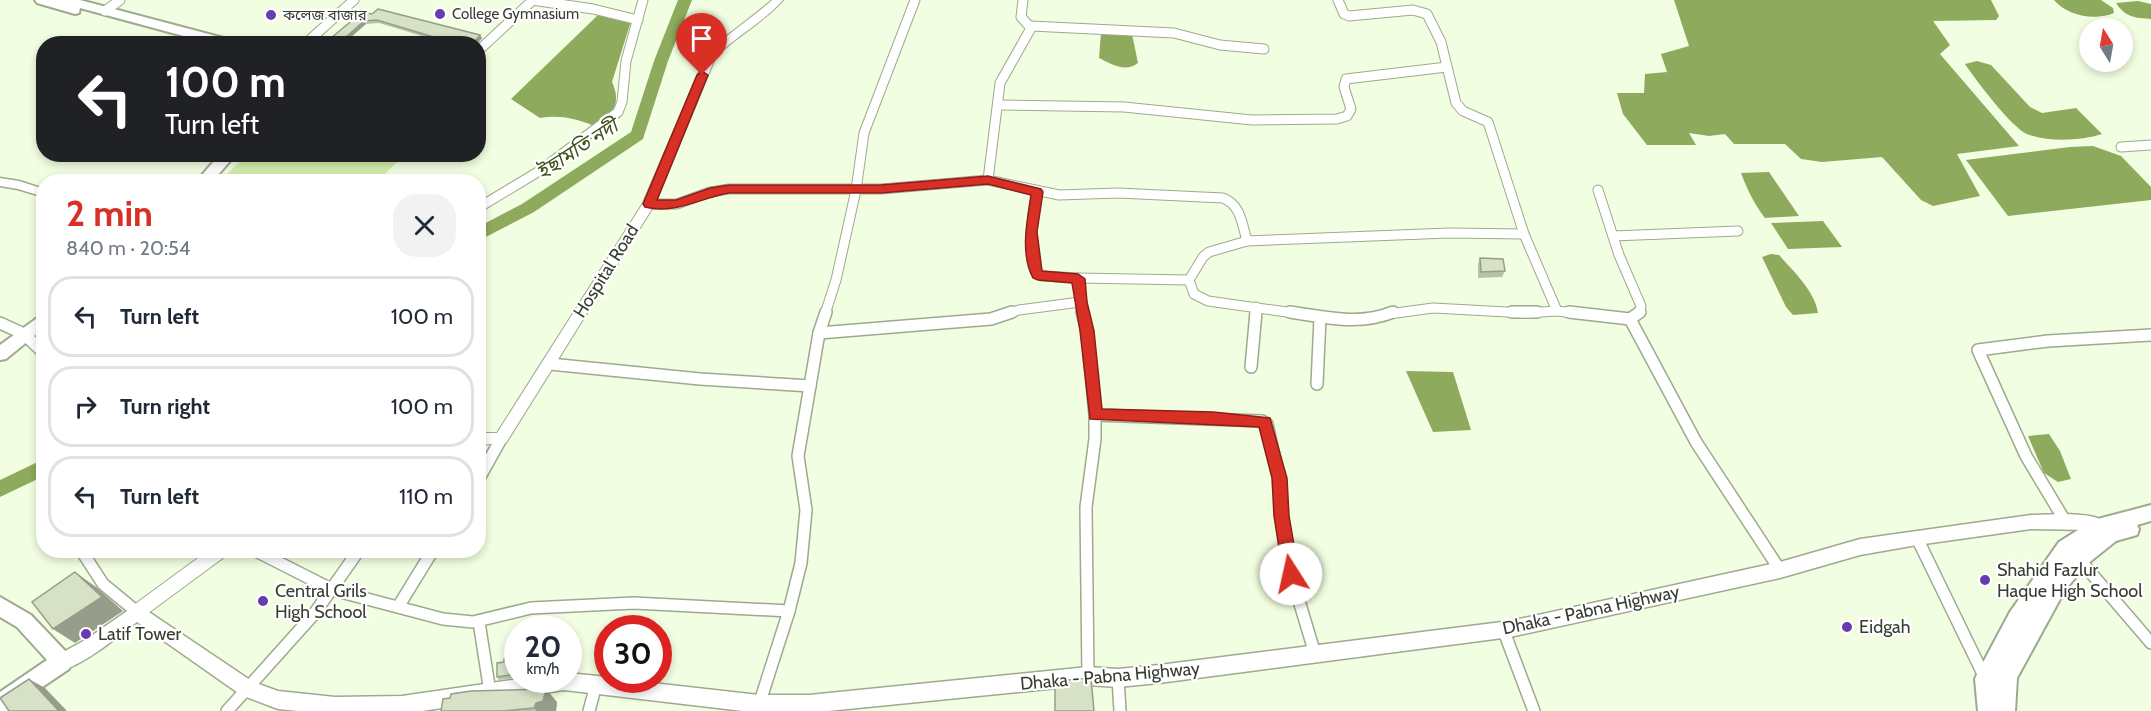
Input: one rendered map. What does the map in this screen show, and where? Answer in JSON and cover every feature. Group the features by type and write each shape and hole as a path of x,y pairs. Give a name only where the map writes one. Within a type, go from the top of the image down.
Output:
{"highway":[{"path":"41,0 166,36"},
{"path":"65,0 201,36"},
{"path":"210,174 222,162"},
{"path":"0,354 36,325"},
{"name":"Dhaka - Pabna Highway","path":"2105,531 2151,513"},
{"name":"Dhaka - Pabna Highway","path":"2105,531 2151,524"},
{"path":"2005,711 2007,676 2032,628 2058,584 2105,531"},
{"path":"1988,711 1985,679 2017,618 2048,570 2066,548 2105,531"},
{"path":"0,606 24,621 62,662 0,705"}],"main road":[{"name":"Hospital Road","path":"501,439 649,204 711,56 730,37 757,19 778,0"},
{"path":"486,439 501,439"},
{"name":"Dhaka - Pabna Highway","path":"652,693 758,708 1088,676 1118,678 1503,629 1780,570 1860,547 1917,538 2031,522 2065,521 2105,531"},
{"path":"62,662 93,645 211,558"},
{"name":"Dhaka - Pabna Highway","path":"137,612 243,693 334,709 402,705 564,681 594,685"}],"street":[{"path":"105,10 120,0"},
{"path":"314,36 354,0"},
{"path":"486,44 533,0 593,9 638,20"},
{"path":"486,203 541,170 618,112 623,100 624,69 643,0"},
{"path":"758,708 789,611 801,563 806,510 798,456 819,333 836,280 856,190 864,133 915,0"},
{"path":"1023,0 1021,17 1031,26 1174,33 1221,45 1264,49"},
{"path":"1338,0 1344,14 1349,16 1410,10 1425,12 1441,42 1460,108 1488,122 1524,234 1557,311"},
{"path":"988,180 1000,83 1009,64 1026,40 1031,26"},
{"path":"998,105 1124,107 1252,120 1337,119 1347,116 1351,110 1344,87 1346,79 1447,67"},
{"path":"2121,147 2151,145"},
{"path":"649,204 677,204 710,192 729,189 856,190 988,180 1059,195 1118,193 1223,198 1231,200 1236,205 1247,241"},
{"path":"0,182 36,190"},
{"path":"1524,234 1449,233 1247,241 1209,252 1203,257 1189,279 1192,293 1196,297 1320,318 1367,321 1394,312 1433,308 1526,313 1557,311 1630,320 1640,313 1641,306 1613,237 1598,190"},
{"path":"1037,192 1031,232 1038,275 1078,279 1189,279"},
{"path":"1613,237 1738,231"},
{"path":"1078,279 1080,302 1087,331 1095,414 1095,439 1086,529 1088,676"},
{"path":"819,333 992,319 1018,310 1080,302"},
{"path":"1251,367 1256,307"},
{"path":"1317,384 1320,318"},
{"path":"1630,320 1696,442 1780,570"},
{"path":"0,323 24,334 36,345"},
{"path":"2065,521 2026,456 1978,350 2048,341 2151,335"},
{"path":"550,364 700,379 810,386"},
{"path":"1095,414 1233,418 1262,421 1266,424 1279,478 1281,516 1291,574 1315,654"},
{"path":"486,466 501,439"},
{"path":"1917,538 1985,679 2005,690"},
{"path":"86,558 103,584 137,612"},
{"path":"270,558 333,590 443,619 479,622 531,608 634,603 789,611"},
{"path":"227,711 290,643 333,590 354,558"},
{"path":"398,607 428,558"},
{"path":"2079,559 2151,644"},
{"path":"479,622 490,692"},
{"path":"1503,629 1534,711"},
{"path":"1118,678 1120,711"},
{"path":"589,711 594,692"},
{"path":"220,711 243,693"}],"shaded area":[{"path":"1674,0 1991,0 1999,16 1996,20 1933,21 1950,45 1940,54 2019,146 1957,154 1980,196 1933,206 1921,200 1882,157 1822,162 1801,159 1785,144 1734,144 1725,134 1709,136 1689,133 1696,145 1647,145 1623,114 1617,93 1644,93 1645,74 1667,72 1661,54 1689,46"},
{"path":"2054,0 2101,0 2113,8 2114,13 2090,17 2066,10"},
{"path":"2138,1 2151,4 2151,19 2131,16 2116,3"},
{"path":"598,15 631,21 612,82 616,103 605,118 592,125 566,118 540,118 511,99"},
{"path":"1101,33 1132,34 1138,63 1123,67 1099,58"},
{"path":"1977,61 1991,65 2030,107 2042,113 2076,108 2102,134 2064,140 2035,137 2020,130 2003,113 1965,64"},
{"path":"2093,146 2121,156 2151,187 2151,200 2008,216 1966,160 2070,147"},
{"path":"240,162 397,162 385,174 227,174"},
{"path":"1769,172 1799,216 1765,218 1761,213 1741,173"},
{"path":"1823,221 1842,247 1788,249 1771,223"},
{"path":"1771,254 1779,255 1803,282 1813,297 1818,313 1793,315 1786,307 1762,257"},
{"path":"1406,371 1453,372 1471,430 1433,432"},
{"path":"2049,434 2060,451 2071,479 2058,482 2044,473 2028,436"}],"building":[{"path":"378,9 480,35 430,36 377,20 364,21 347,36 334,36 362,12 372,14"},
{"path":"1480,258 1503,259 1505,271 1481,272"},
{"path":"75,572 102,597 53,629 32,602"},
{"path":"504,662 504,676 497,677 497,663"},
{"path":"1091,678 1094,711 1055,711 1055,681"},
{"path":"29,679 59,711 9,711 0,698"},
{"path":"471,691 545,693 543,701 536,703 534,708 503,711 441,711 443,699 450,698 451,694"}],"waterway":[{"name":"ইছামতি নদী","path":"486,231 528,208 638,135 661,61 685,0"},
{"name":"ইছামতি নদী","path":"0,489 36,471"}],"place":[{"name":"College Gymnasium","path":"440,14"},
{"name":"কলেজ বাজার","path":"271,15"},
{"name":"Shahid Fazlur Haque High School","path":"1985,580"},
{"name":"Central Grils High School","path":"263,601"},
{"name":"Eidgah","path":"1847,627"},
{"name":"Latif Tower","path":"86,634"}],"route":[{"path":"702,75 649,204 677,204 710,192 729,189 856,190 908,188 957,181 988,180 1037,192 1031,232 1036,271 1042,276 1078,279 1080,302 1087,331 1095,414 1264,422 1279,478 1281,516 1291,574"}]}
